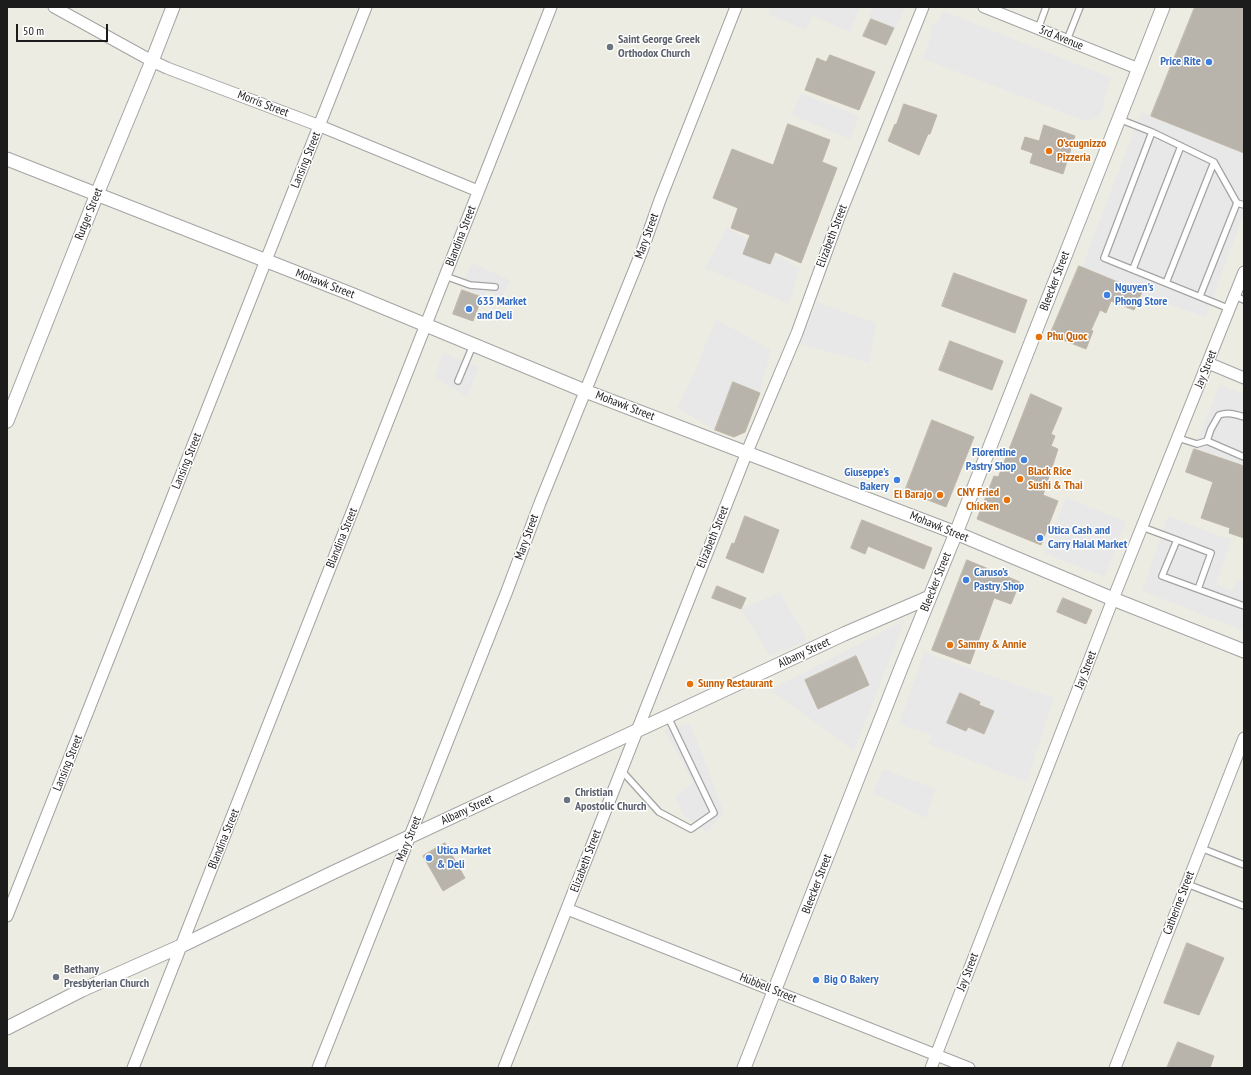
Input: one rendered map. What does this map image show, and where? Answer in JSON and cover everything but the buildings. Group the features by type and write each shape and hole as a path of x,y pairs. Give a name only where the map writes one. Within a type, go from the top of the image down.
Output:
{"street":[{"name":"Morris Street","path":"54,7 152,61 320,126 478,191"},
{"name":"Rutger Street","path":"7,421 96,194 152,61 172,7"},
{"name":"Lansing Street","path":"7,916 366,7"},
{"name":"Blandina Street","path":"133,1068 551,7"},
{"name":"Mary Street","path":"318,1068 507,591 540,503 642,251 660,200 736,7"},
{"name":"Elizabeth Street","path":"504,1068 747,452 797,332 839,217 923,7"},
{"name":"3rd Avenue","path":"984,7 1004,11 1038,29 1139,69"},
{"name":"Bleecker Street","path":"744,1068 902,663 956,533 1163,7"},
{"name":"Mohawk Street","path":"7,159 266,262 351,294 585,392 747,452 956,533 1113,599 1244,651"},
{"name":"Jay Street","path":"931,1068 1113,599 1230,309 1239,298 1244,272"},
{"path":"1208,363 1244,378"},
{"name":"Albany Street","path":"7,1028 82,990 181,946 844,634 930,597"},
{"name":"Catherine Street","path":"1115,1068 1244,738"},
{"name":"Hubbell Street","path":"567,909 969,1068"}],"lane":[{"path":"1038,29 1046,7"},
{"path":"1066,40 1080,7"},
{"path":"1119,119 1152,132 1214,162 1237,203 1244,205"},
{"path":"1152,132 1104,258 1230,309"},
{"path":"1133,269 1181,146"},
{"path":"1166,283 1214,162"},
{"path":"1200,296 1237,203"},
{"path":"445,276 470,285 495,287"},
{"path":"458,381 473,345"},
{"path":"1208,441 1214,422 1219,416 1225,413 1236,414 1244,417"},
{"path":"1178,438 1197,444 1208,441 1244,457"},
{"path":"1142,527 1211,552 1198,589"},
{"path":"1176,540 1162,576 1244,606"},
{"path":"621,770 659,812 691,829 714,813 668,717"},
{"path":"1201,848 1244,865"},
{"path":"1187,884 1244,906"}],"shaded area":[{"path":"761,7 860,7 850,32 813,16 806,30 769,15 769,10"},
{"path":"872,7 905,7 896,29 868,18"},
{"path":"943,11 1112,78 1103,101 1104,106 1099,118 1086,121 923,59 932,34 930,32 933,23 939,22"},
{"path":"801,93 859,116 850,139 791,115"},
{"path":"1141,112 1244,153 1244,213 1206,317 1079,275"},
{"path":"727,228 800,268 789,304 705,268"},
{"path":"472,263 510,280 502,298 487,291 484,297 461,286"},
{"path":"817,302 876,323 869,363 800,344"},
{"path":"716,319 771,350 760,393 733,383 715,430 677,408 695,371"},
{"path":"443,353 479,367 467,397 434,377"},
{"path":"1220,385 1244,394 1244,466 1194,449"},
{"path":"1066,498 1126,521 1105,577 1044,553"},
{"path":"1168,516 1222,537 1232,538 1216,584 1232,591 1238,578 1244,581 1244,631 1142,591"},
{"path":"780,592 808,641 770,656 741,609"},
{"path":"905,620 854,751 770,690"},
{"path":"924,652 1054,698 1027,782 928,744 932,735 899,724"},
{"path":"690,723 724,812 707,832 684,816 675,797 693,782 664,730"},
{"path":"883,769 936,789 926,818 873,793"}],"place":[{"name":"Saint George Greek Orthodox Church","path":"610,47"},
{"name":"Price Rite","path":"1209,62"},
{"name":"O’scugnizzo Pizzeria","path":"1049,151"},
{"name":"Nguyen's Phong Store","path":"1107,295"},
{"name":"635 Market and Deli","path":"469,309"},
{"name":"Phu Quoc","path":"1039,337"},
{"name":"Florentine Pastry Shop","path":"1024,460"},
{"name":"Black Rice Sushi & Thai","path":"1020,479"},
{"name":"Giuseppe's Bakery","path":"897,480"},
{"name":"El Barajo","path":"940,495"},
{"name":"CNY Fried Chicken","path":"1007,500"},
{"name":"Utica Cash and Carry Halal Market","path":"1040,538"},
{"name":"Caruso's Pastry Shop","path":"966,580"},
{"name":"Sammy & Annie","path":"950,645"},
{"name":"Sunny Restaurant","path":"690,684"},
{"name":"Christian Apostolic Church","path":"567,800"},
{"name":"Utica Market & Deli","path":"429,858"},
{"name":"Bethany Presbyterian Church","path":"56,977"},
{"name":"Big O Bakery","path":"816,980"}]}
